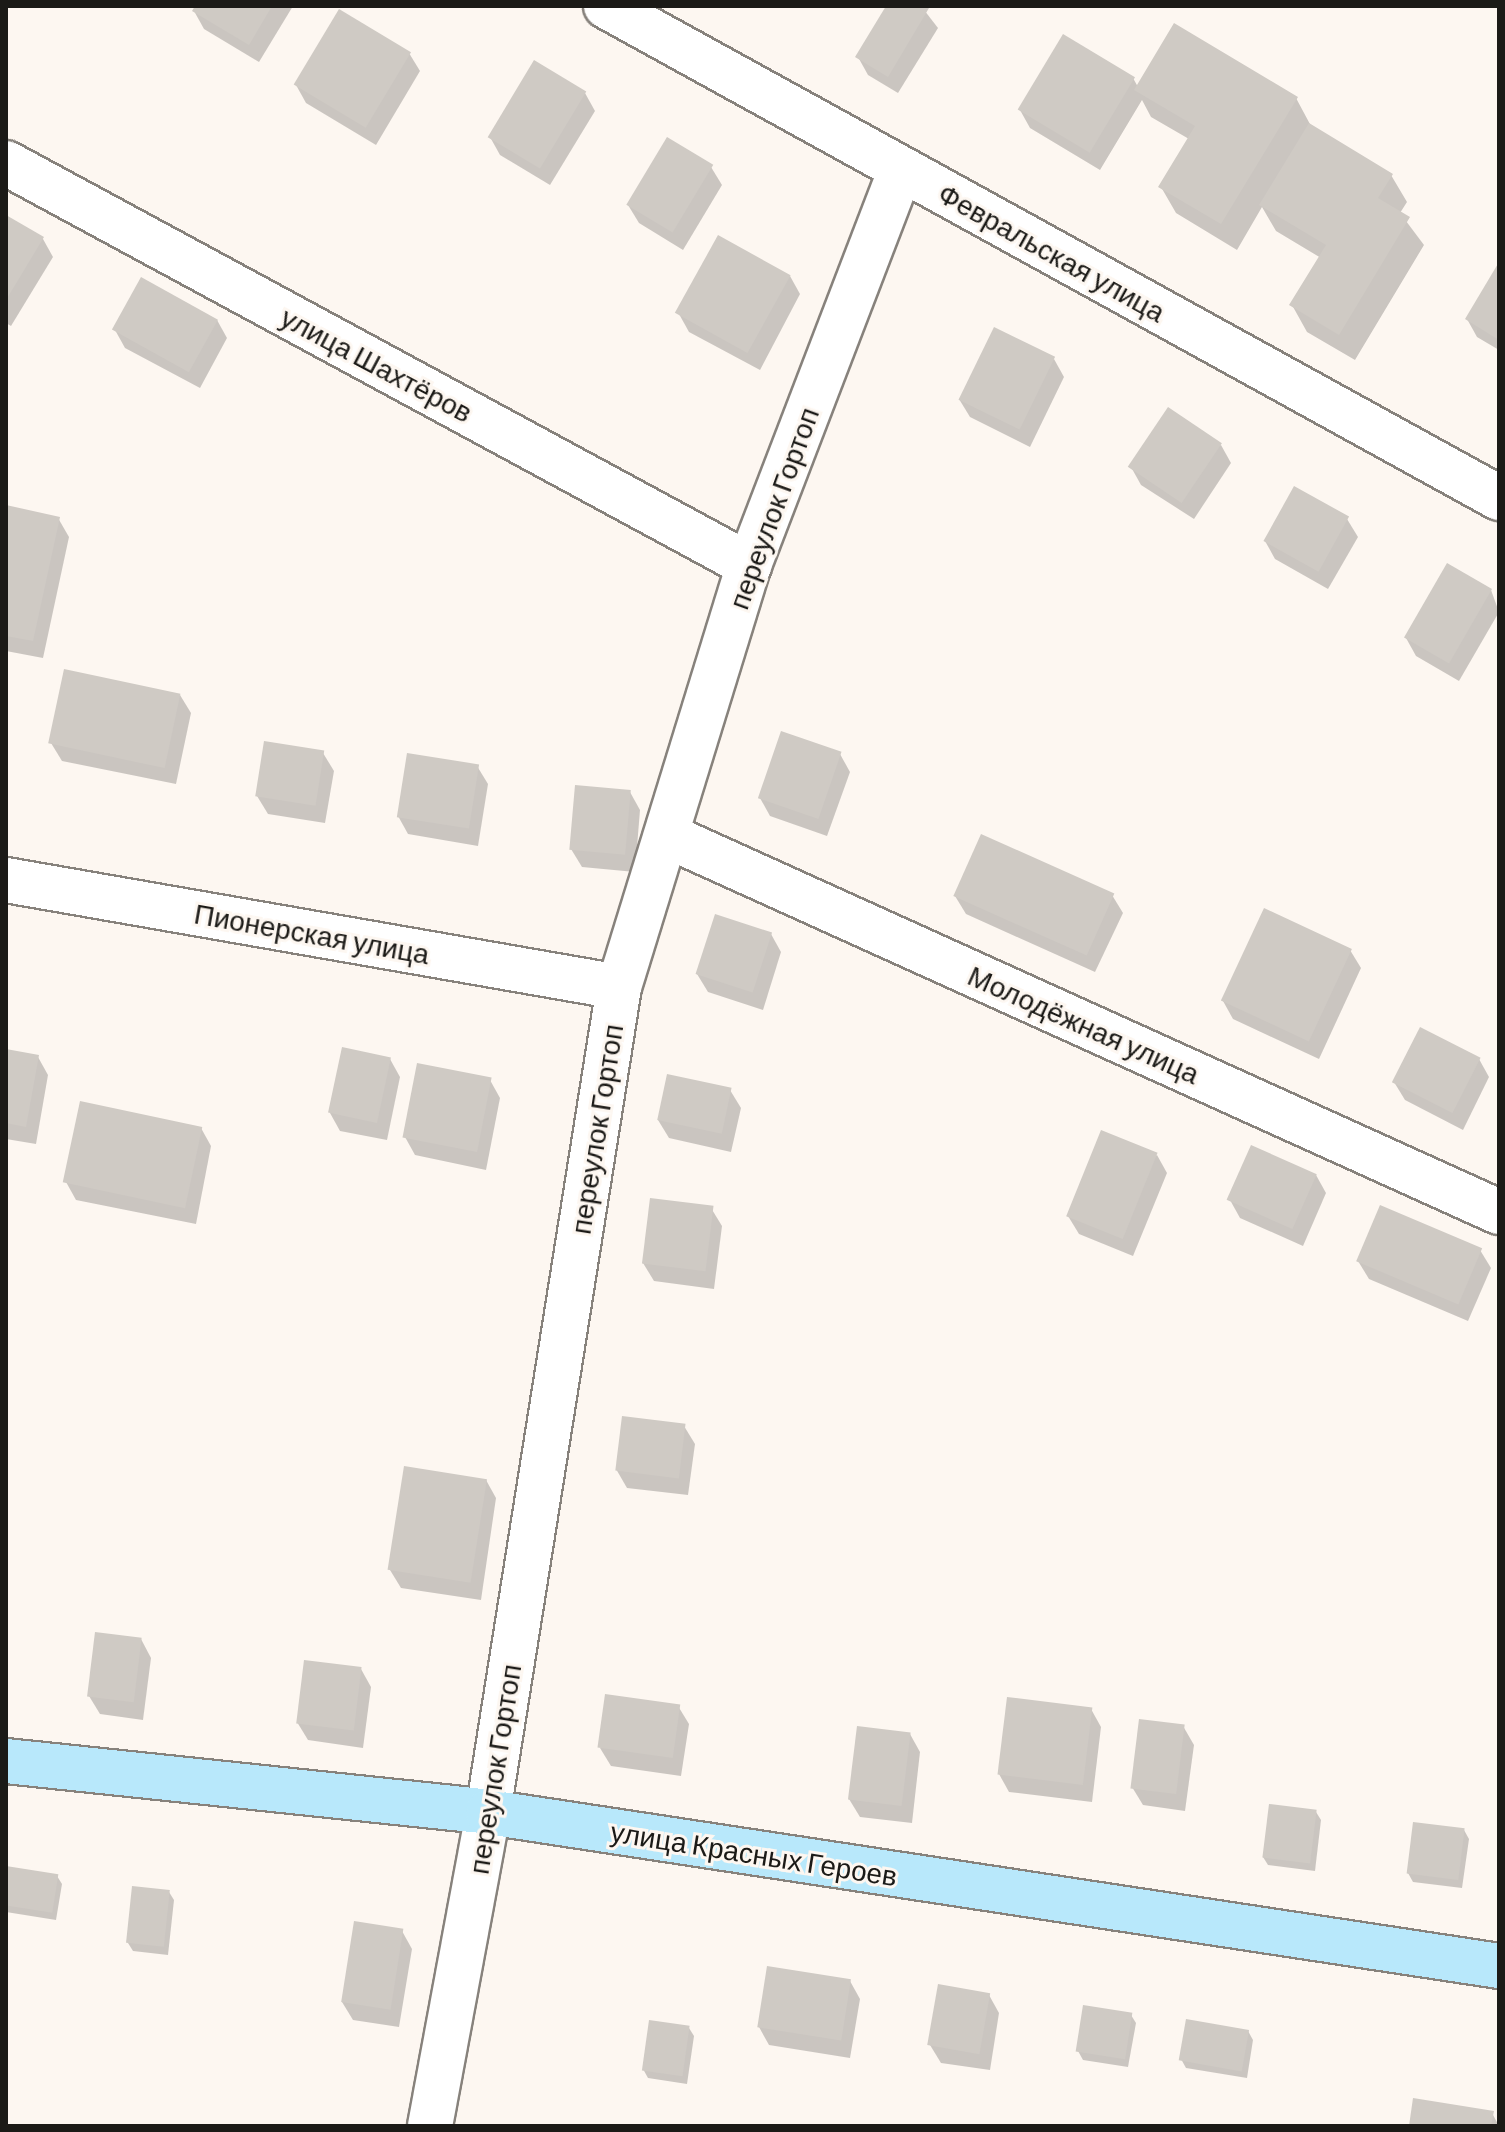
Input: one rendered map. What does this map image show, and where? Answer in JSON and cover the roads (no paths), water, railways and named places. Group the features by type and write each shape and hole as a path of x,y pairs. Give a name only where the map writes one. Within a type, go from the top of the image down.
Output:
{"main road":[{"name":"улица Красных Героев","path":"6,1761 488,1812 1499,1966"}],"street":[{"name":"Февральская улица","path":"606,6 1499,498"},
{"name":"улица Шахтёров","path":"6,163 749,565"},
{"name":"переулок Гортоп","path":"430,2126 488,1812 619,987 749,565 901,169"},
{"name":"Молодёжная улица","path":"668,836 1499,1212"},
{"name":"Пионерская улица","path":"6,880 619,987"}]}
